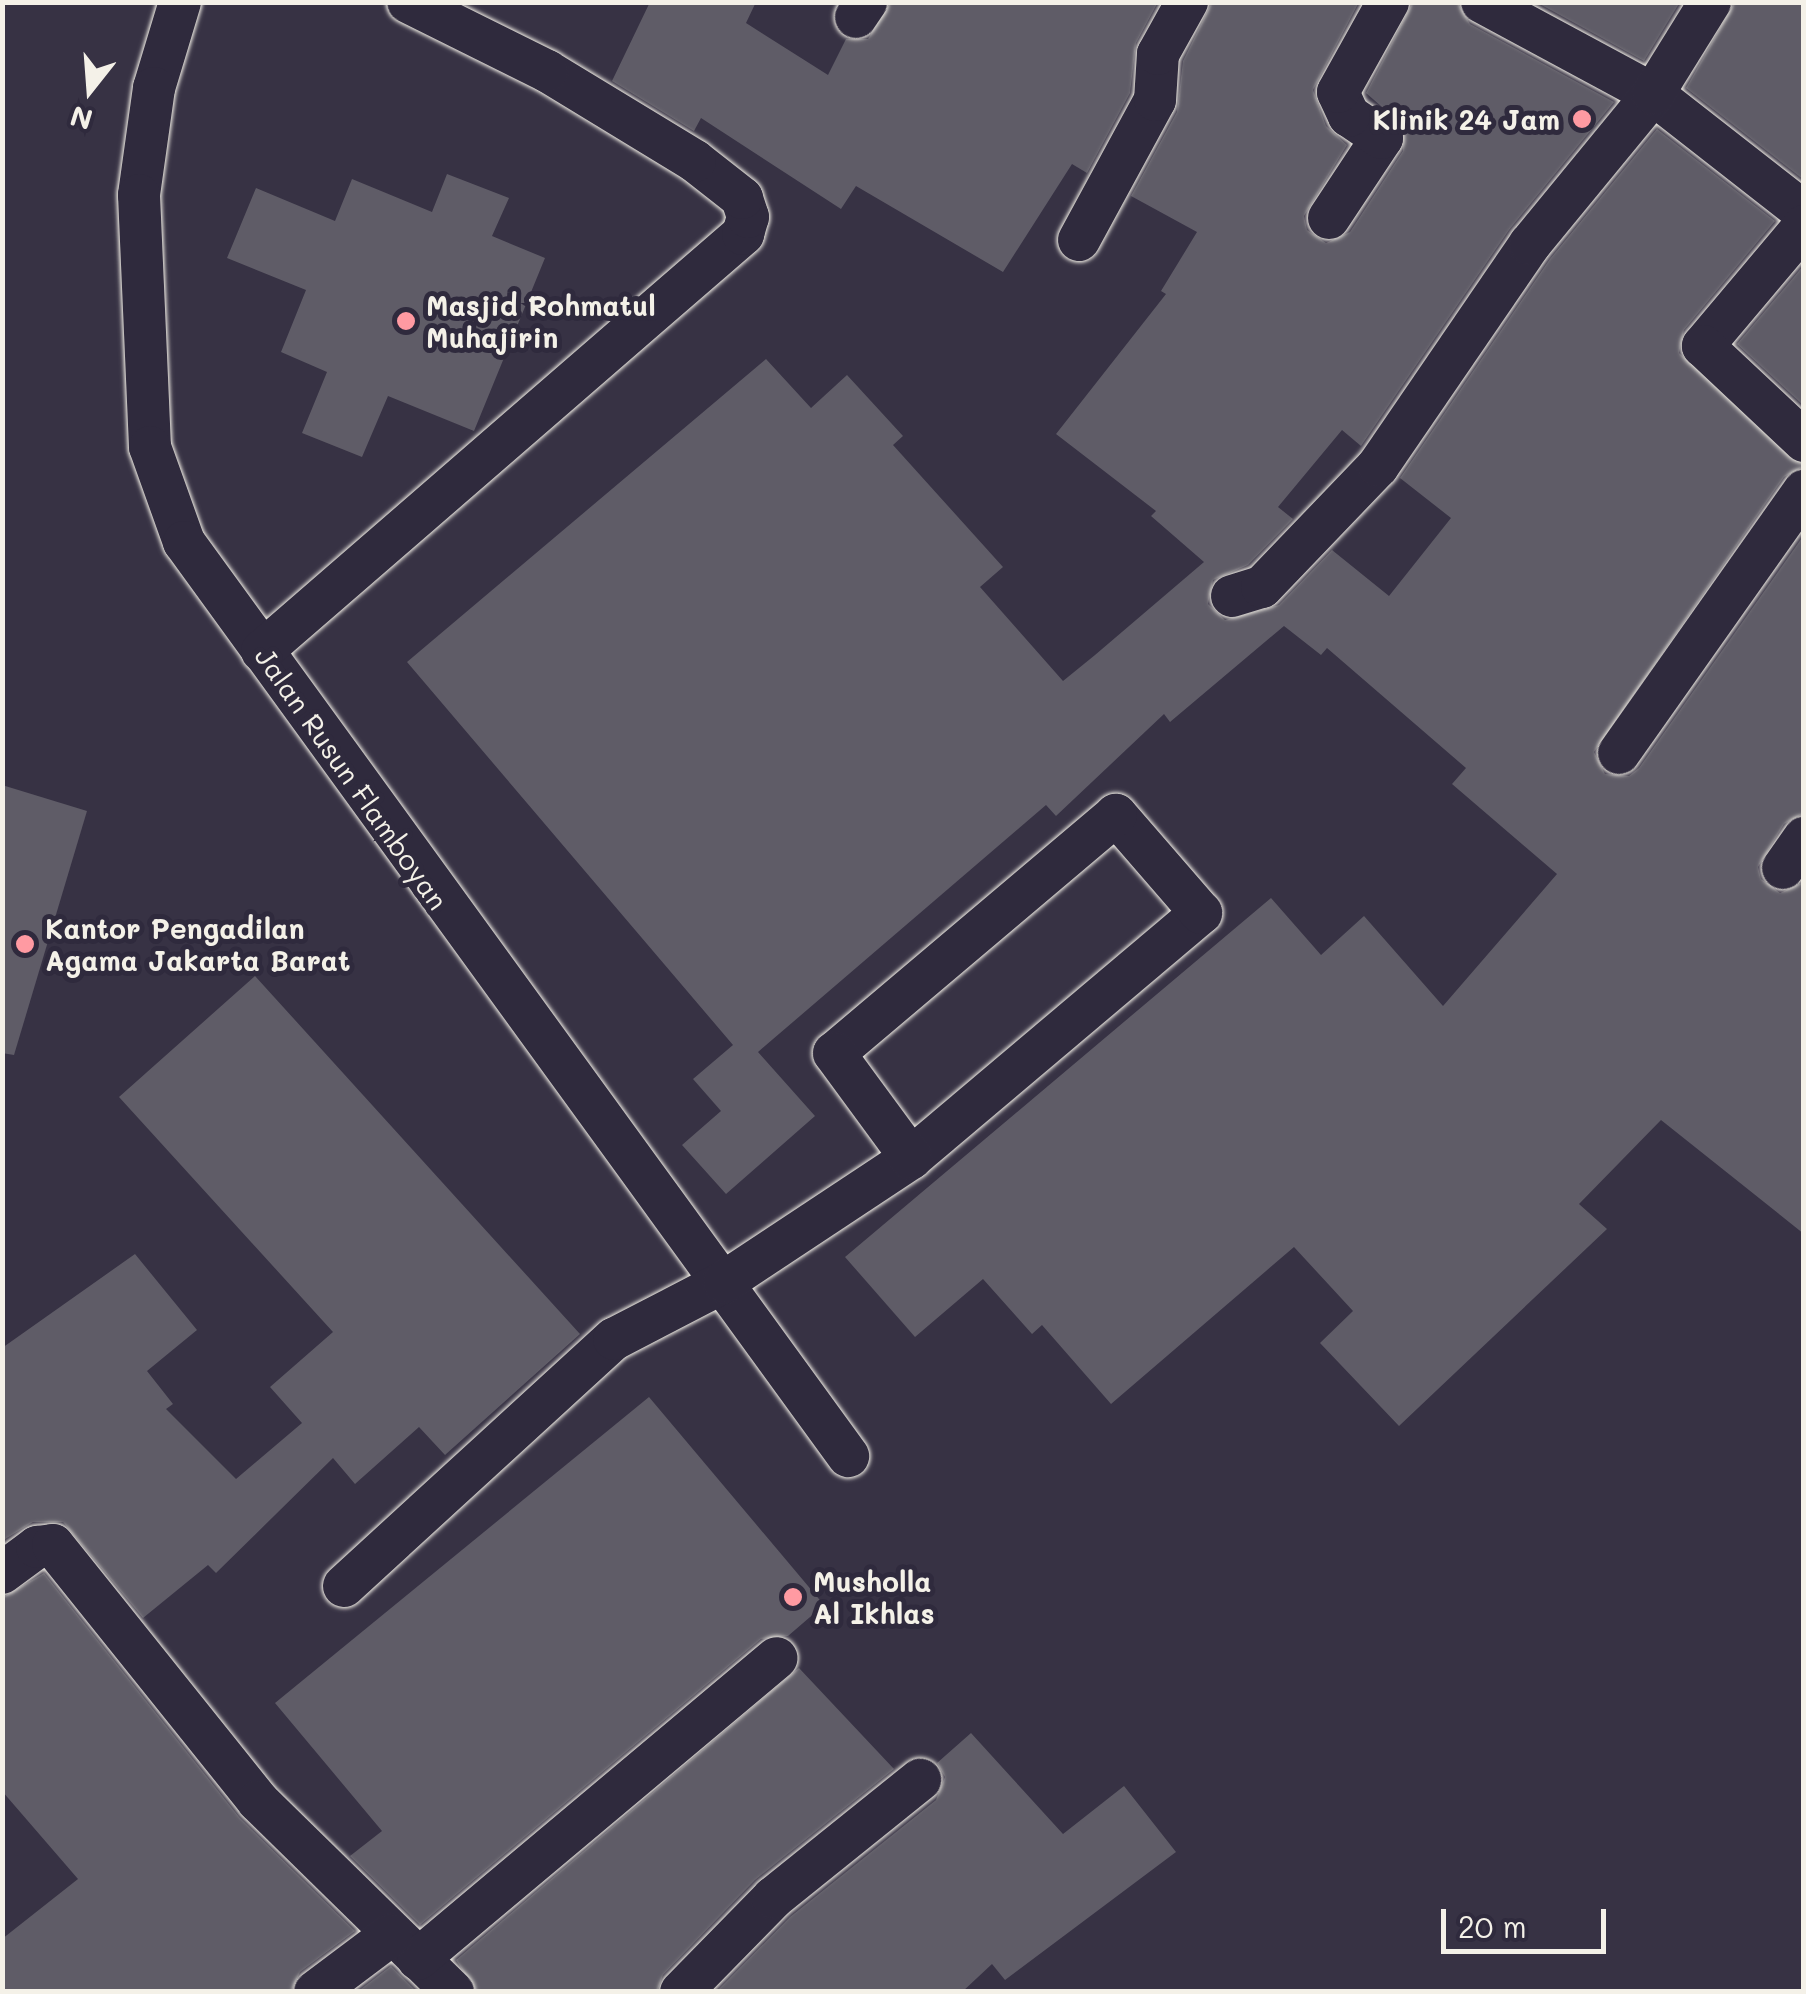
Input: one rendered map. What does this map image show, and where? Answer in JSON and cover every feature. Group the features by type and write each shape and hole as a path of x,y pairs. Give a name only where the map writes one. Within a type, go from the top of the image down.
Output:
{"street":[{"name":"Jalan Rusun Flamboyan","path":"180,2 154,88 139,195 150,447 184,542 848,1456"},
{"path":"262,651 742,234 748,216 742,198 678,151 547,71 408,2"},
{"path":"1079,240 1155,100 1158,54 1187,2"},
{"path":"1329,218 1382,138 1350,116 1338,92 1388,2"},
{"path":"1482,2 1653,94 1804,212"},
{"path":"1232,596 1262,587 1378,466 1530,244 1653,94 1710,2"},
{"path":"1804,226 1708,334 1703,361 1804,442"},
{"path":"1619,753 1804,490"},
{"path":"344,1586 614,1339 724,1282 910,1158 1201,913 1116,815 834,1053 910,1158"},
{"path":"2,1572 37,1546 52,1545 258,1801 452,1992"},
{"path":"316,1992 405,1947 778,1658"},
{"path":"681,1992 773,1898 920,1780"}],"building":[{"path":"650,2 756,2 746,23 828,75 846,39 868,39 891,2 1158,2 1136,43 1130,93 1087,173 1072,164 1003,272 856,186 841,209 701,118 694,131 612,81"},
{"path":"1212,2 1359,2 1313,90 1326,126 1347,145 1304,216 1307,230 1326,243 1350,232 1403,151 1404,126 1366,93 1413,2 1457,2 1470,24 1614,102 1509,230 1361,446 1342,430 1278,507 1293,519 1248,565 1213,580 1208,604 1225,620 1279,605 1332,550 1389,596 1451,518 1400,478 1550,259 1657,129 1775,221 1684,330 1679,353 1804,466 1784,477 1594,752 1605,774 1629,776 1639,768 1804,535 1804,813 1784,824 1758,867 1761,879 1780,893 1804,882 1804,1234 1661,1120 1579,1204 1607,1229 1399,1426 1320,1343 1353,1311 1294,1247 1111,1404 1042,1325 1032,1334 983,1279 915,1337 845,1257 1271,898 1321,955 1364,916 1443,1006 1557,874 1452,784 1466,768 1327,648 1321,655 1284,626 1170,722 1164,714 1056,816 1046,805 758,1052 815,1116 726,1194 682,1145 721,1111 693,1079 733,1045 407,662 766,359 811,408 847,375 903,436 893,445 1003,567 980,587 1063,681 1095,655 1204,562 1151,516 1156,511 1056,434 1166,294 1161,291 1197,232 1131,196 1177,112 1183,61"},
{"path":"1536,2 1680,2 1644,61"},
{"path":"1735,2 1804,2 1804,180 1686,88"},
{"name":"Masjid Rohmatul Muhajirin","path":"447,174 509,198 492,236 545,258 474,431 388,396 362,457 302,433 327,372 281,352 306,290 227,258 256,188 335,221 352,179 432,212"},
{"path":"1804,265 1804,406 1737,344"},
{"name":"Kantor Pengadilan Agama Jakarta Barat","path":"2,785 87,811 14,1055 2,1053"},
{"path":"255,976 580,1334 445,1455 419,1427 355,1484 333,1458 216,1573 208,1565 143,1618 63,1522 33,1522 2,1541 2,1348 135,1254 197,1330 147,1371 173,1404 166,1409 236,1479 302,1423 270,1387 333,1332 119,1097"},
{"path":"649,1397 824,1605 788,1636 761,1639 420,1925 350,1856 382,1831 275,1703"},
{"path":"44,1573 239,1817 355,1931 300,1972 291,1992 2,1992 2,1939 78,1879 2,1791 2,1598"},
{"path":"799,1668 894,1769 755,1880 663,1975 657,1992 477,1992 456,1960"},
{"path":"971,1733 1063,1834 1124,1786 1176,1852 1005,1980 992,1964 962,1992 716,1992 790,1917 936,1800 945,1777 937,1763"},
{"path":"391,1966 417,1992 357,1992"}],"place":[{"name":"Klinik 24 Jam","path":"1582,119"},
{"name":"Masjid Rohmatul Muhajirin","path":"406,321"},
{"name":"Kantor Pengadilan Agama Jakarta Barat","path":"25,944"},
{"name":"Musholla Al Ikhlas","path":"793,1597"}]}
